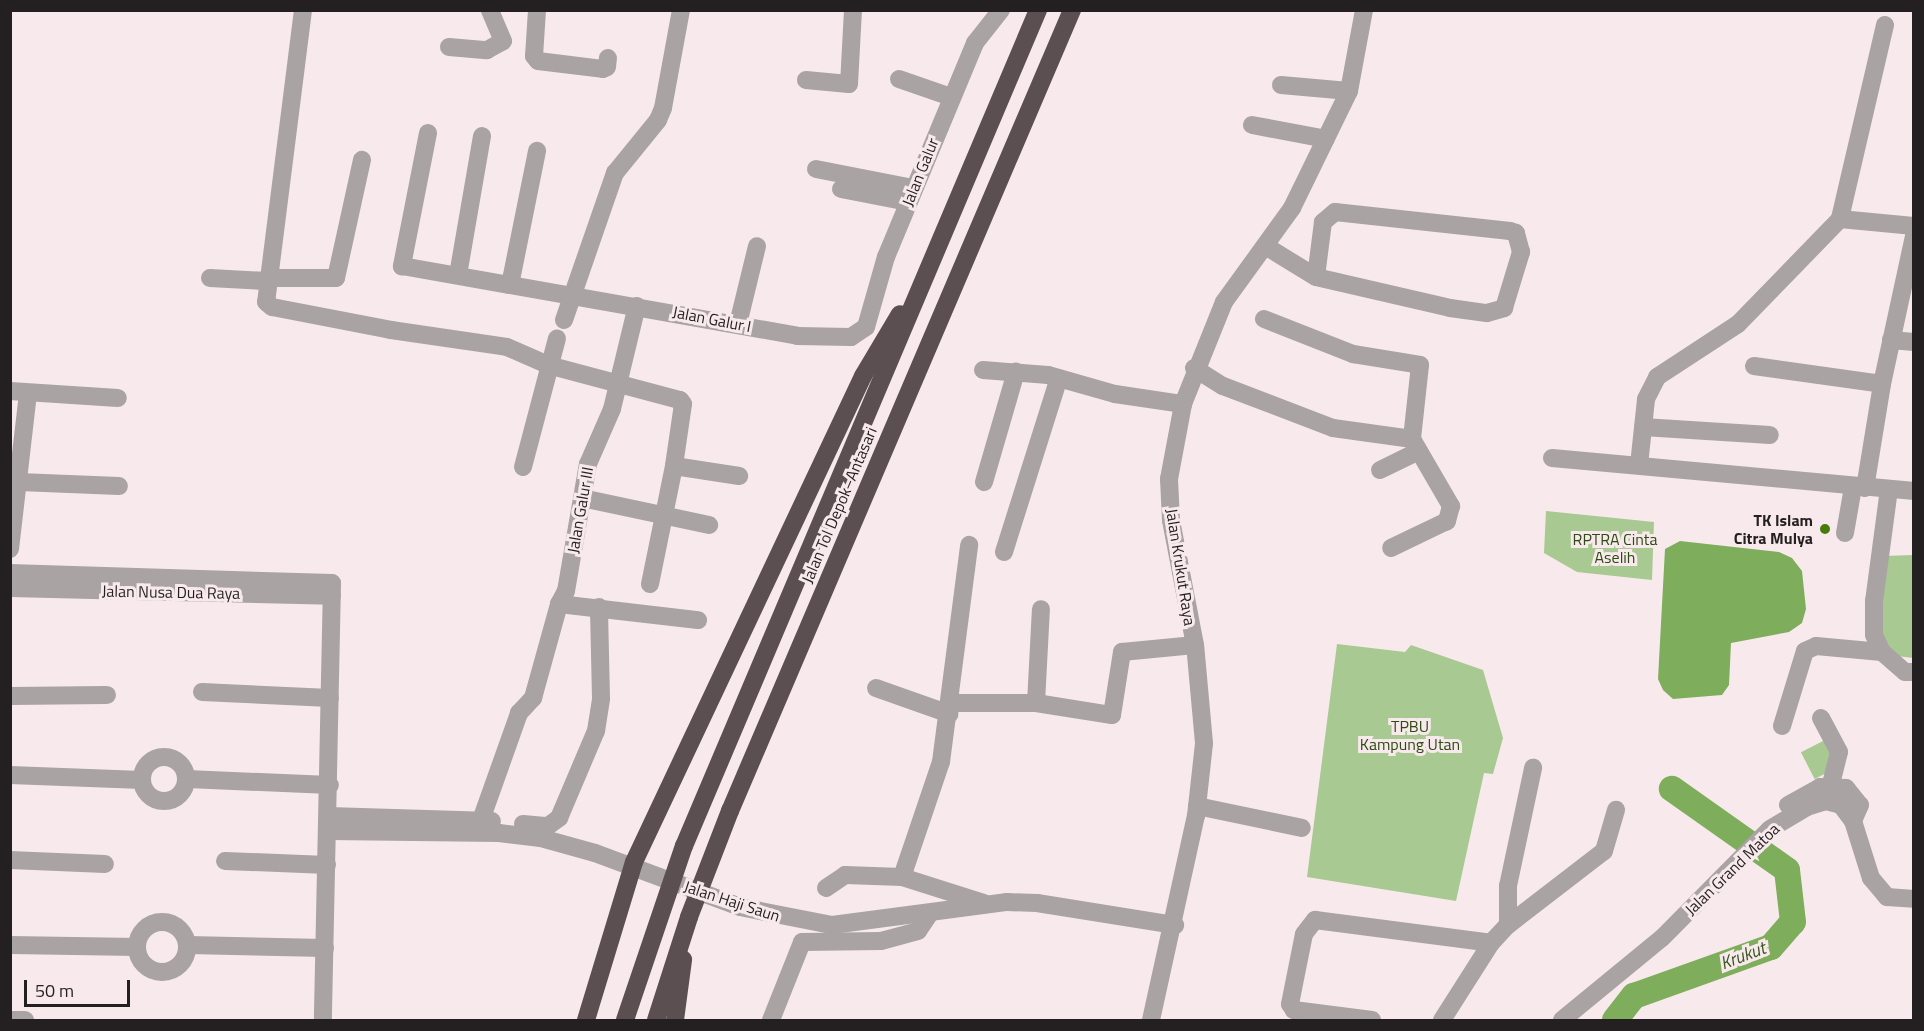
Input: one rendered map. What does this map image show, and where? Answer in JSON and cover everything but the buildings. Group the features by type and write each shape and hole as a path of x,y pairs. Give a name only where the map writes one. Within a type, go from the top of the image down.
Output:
{"highway":[{"name":"Jalan Tol Depok–Antasari","path":"625,1020 684,846 1038,10"},
{"name":"Jalan Tol Depok–Antasari","path":"656,1020 689,917 735,800 1072,10"},
{"path":"586,1020 634,862 863,375 936,255"},
{"path":"675,1020 689,917"}],"street":[{"path":"303,10 264,296 272,307 391,330 507,346 548,365 682,401 674,466 650,584"},
{"path":"449,47 488,50 503,42 490,10"},
{"path":"537,10 534,56 538,61 603,69 607,67 608,58"},
{"path":"564,320 615,173 658,120 663,108 681,10"},
{"path":"806,80 849,84 853,10"},
{"name":"Jalan Galur","path":"851,337 866,327 873,312 886,257 975,43 1001,10"},
{"name":"Jalan Krukut Raya","path":"1151,1020 1175,925 1197,806 1204,712 1195,645 1171,520 1169,480 1183,404 1194,368 1224,302 1267,247 1292,208 1348,92 1364,10"},
{"path":"1639,465 1646,399 1657,377 1738,324 1840,219 1885,25"},
{"path":"898,78 951,97"},
{"path":"1281,85 1348,92"},
{"path":"1252,125 1326,139"},
{"name":"Jalan Galur I","path":"428,133 402,266 573,294 797,336 851,337"},
{"path":"458,275 482,136"},
{"path":"510,285 537,151"},
{"path":"210,278 336,278 362,160"},
{"path":"816,170 911,195"},
{"path":"841,189 911,195"},
{"path":"1267,247 1317,276 1450,308 1487,313 1504,308 1521,252 1516,233 1510,231 1335,212 1323,222 1317,276"},
{"path":"1840,219 1914,226"},
{"path":"1845,533 1859,488 1914,236"},
{"path":"738,324 757,246"},
{"name":"Jalan Galur III","path":"481,820 519,713 534,698 559,604 566,591 590,459 612,409 616,383 637,306"},
{"path":"1264,319 1353,354 1420,365 1416,445 1451,506 1447,521 1392,548"},
{"path":"523,466 557,338"},
{"path":"1891,340 1914,342"},
{"path":"1754,366 1882,384"},
{"path":"1194,368 1223,386 1334,428 1416,445"},
{"path":"983,370 1059,378 1115,394 1183,404"},
{"path":"984,482 1016,372"},
{"path":"1004,552 1059,378"},
{"path":"10,549 19,482 19,392 118,398"},
{"path":"1643,427 1770,435"},
{"path":"1380,470 1416,445"},
{"path":"1552,458 1859,488 1914,491"},
{"path":"674,466 739,476"},
{"path":"19,482 119,486"},
{"path":"1889,489 1874,601 1874,635 1882,652 1905,672 1914,672"},
{"path":"582,498 664,518 709,525"},
{"path":"902,877 942,762 969,546"},
{"name":"Jalan Nusa Dua Raya","path":"10,573 332,589"},
{"name":"Jalan Nusa Dua Raya","path":"10,588 332,589"},
{"path":"323,1020 330,785 332,589"},
{"path":"559,604 698,620"},
{"path":"329,824 481,820 548,826 559,818 599,721 599,607"},
{"path":"1036,703 1041,609"},
{"path":"876,688 950,709 1036,703 1113,715 1122,652 1195,645"},
{"path":"1782,726 1805,651 1816,646 1882,652"},
{"path":"202,692 330,698"},
{"path":"10,696 107,695"},
{"path":"1821,718 1839,752 1830,787"},
{"path":"168,756 182,764 187,779 183,792 165,801 147,793 142,780 146,765 168,756"},
{"path":"1508,926 1508,886 1533,768"},
{"path":"10,776 142,780"},
{"path":"187,779 330,785"},
{"path":"1770,829 1790,803 1820,787 1846,788 1860,805 1853,821 1871,878 1887,897 1914,899"},
{"name":"Jalan Grand Matoa","path":"1562,1020 1662,938 1770,829 1807,807 1826,801 1841,805 1853,821"},
{"path":"1197,806 1302,828"},
{"path":"1442,1020 1491,943 1508,926 1604,851 1616,810"},
{"name":"Jalan Haji Saun","path":"329,824 499,833 541,838 595,853 740,907 832,925 989,905 1037,903 1175,925"},
{"path":"10,860 105,864"},
{"path":"225,861 327,865"},
{"path":"826,888 845,875 902,877 989,905"},
{"path":"771,1020 802,942 881,941 918,931 930,913"},
{"path":"1372,1020 1294,1010 1290,1004 1304,934 1315,920 1491,943"},
{"path":"161,922 176,926 188,945 183,962 168,972 150,970 143,964 137,947 147,927 161,922"},
{"path":"10,945 137,947"},
{"path":"188,945 325,948"},
{"path":"10,1020 25,1020"}],"green space":[{"name":"RPTRA Cinta Aselih","path":"1546,511 1654,522 1652,580 1577,572 1544,553"},
{"path":"1913,555 1913,658 1873,653 1883,556"},
{"name":"TPBU Kampung Utan","path":"1337,644 1405,652 1411,645 1483,670 1503,738 1493,774 1484,773 1456,901 1307,877"},
{"path":"1825,740 1839,767 1815,779 1801,752"}],"shaded area":[{"path":"1680,541 1779,552 1792,558 1802,571 1806,609 1802,623 1789,632 1731,643 1729,685 1722,695 1673,699 1663,690 1658,679 1665,549"}],"waterway":[{"name":"Krukut","path":"1615,1020 1634,996 1771,947 1793,922 1787,870 1672,789"}],"place":[{"name":"TK Islam Citra Mulya","path":"1825,529"}]}
